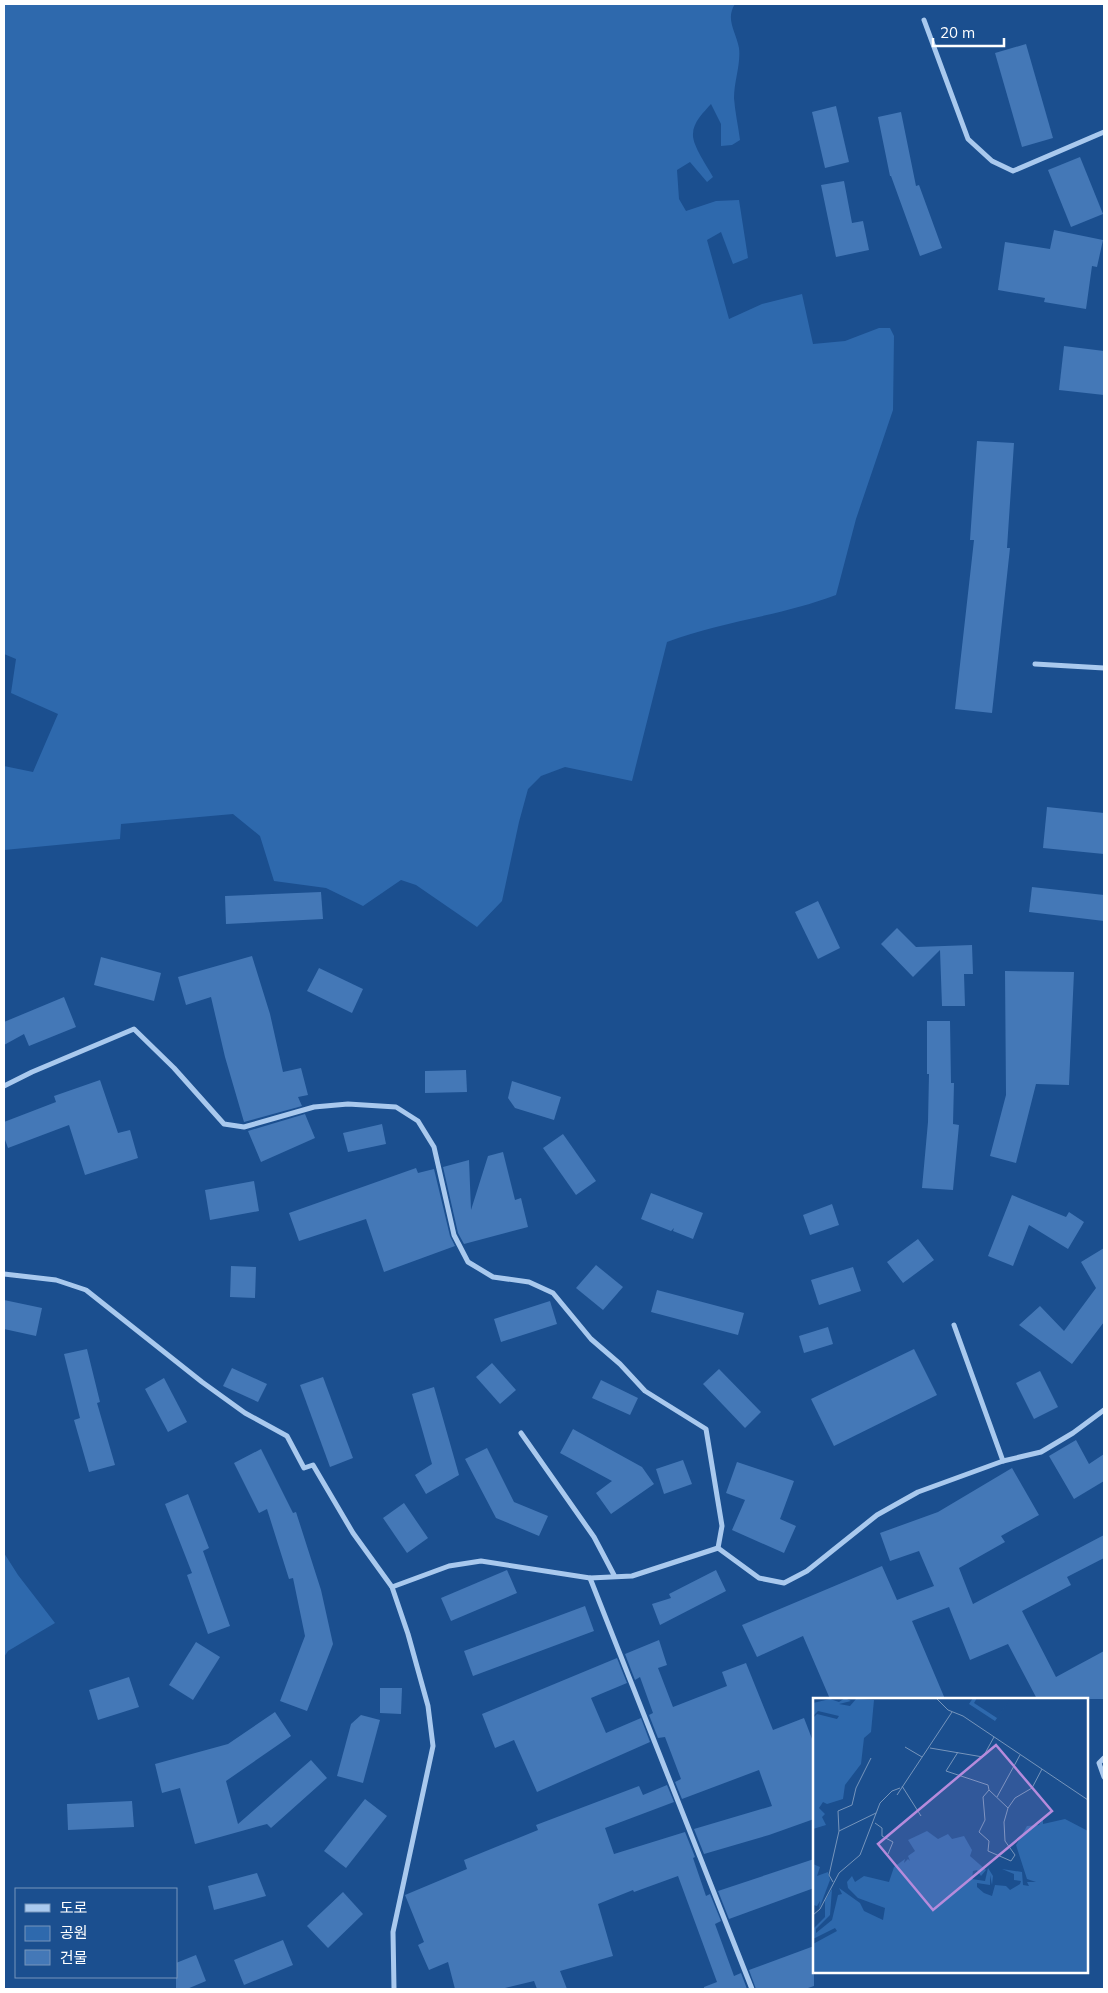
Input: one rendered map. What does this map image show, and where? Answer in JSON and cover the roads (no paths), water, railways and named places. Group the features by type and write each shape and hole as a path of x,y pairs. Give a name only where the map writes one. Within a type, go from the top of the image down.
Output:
{"street":[{"path":"924,20 968,139 992,161 1013,172 1104,132"},
{"path":"1035,664 1104,668"},
{"path":"4,1086 32,1072 134,1029 174,1068 224,1124 244,1127 314,1107 348,1104 396,1107 418,1122 434,1147 454,1235 468,1262 493,1277 529,1282 553,1293 591,1340 620,1364 645,1391 706,1429 722,1526 718,1548"},
{"path":"4,1274 56,1280 86,1290 202,1382 245,1413 287,1436 304,1468 313,1464 353,1533 392,1587 408,1634 428,1706 433,1746 393,1932 394,1989"},
{"path":"954,1325 1004,1461"},
{"path":"718,1548 759,1578 784,1582 807,1571 877,1515 918,1492 1004,1461 1041,1452 1073,1433 1104,1410"},
{"path":"521,1432 594,1537 614,1575"},
{"path":"392,1587 449,1566 481,1561 590,1578 614,1575 632,1576 718,1548"},
{"path":"590,1578 752,1989"},
{"path":"1104,1758 1099,1763 1104,1777"}]}
